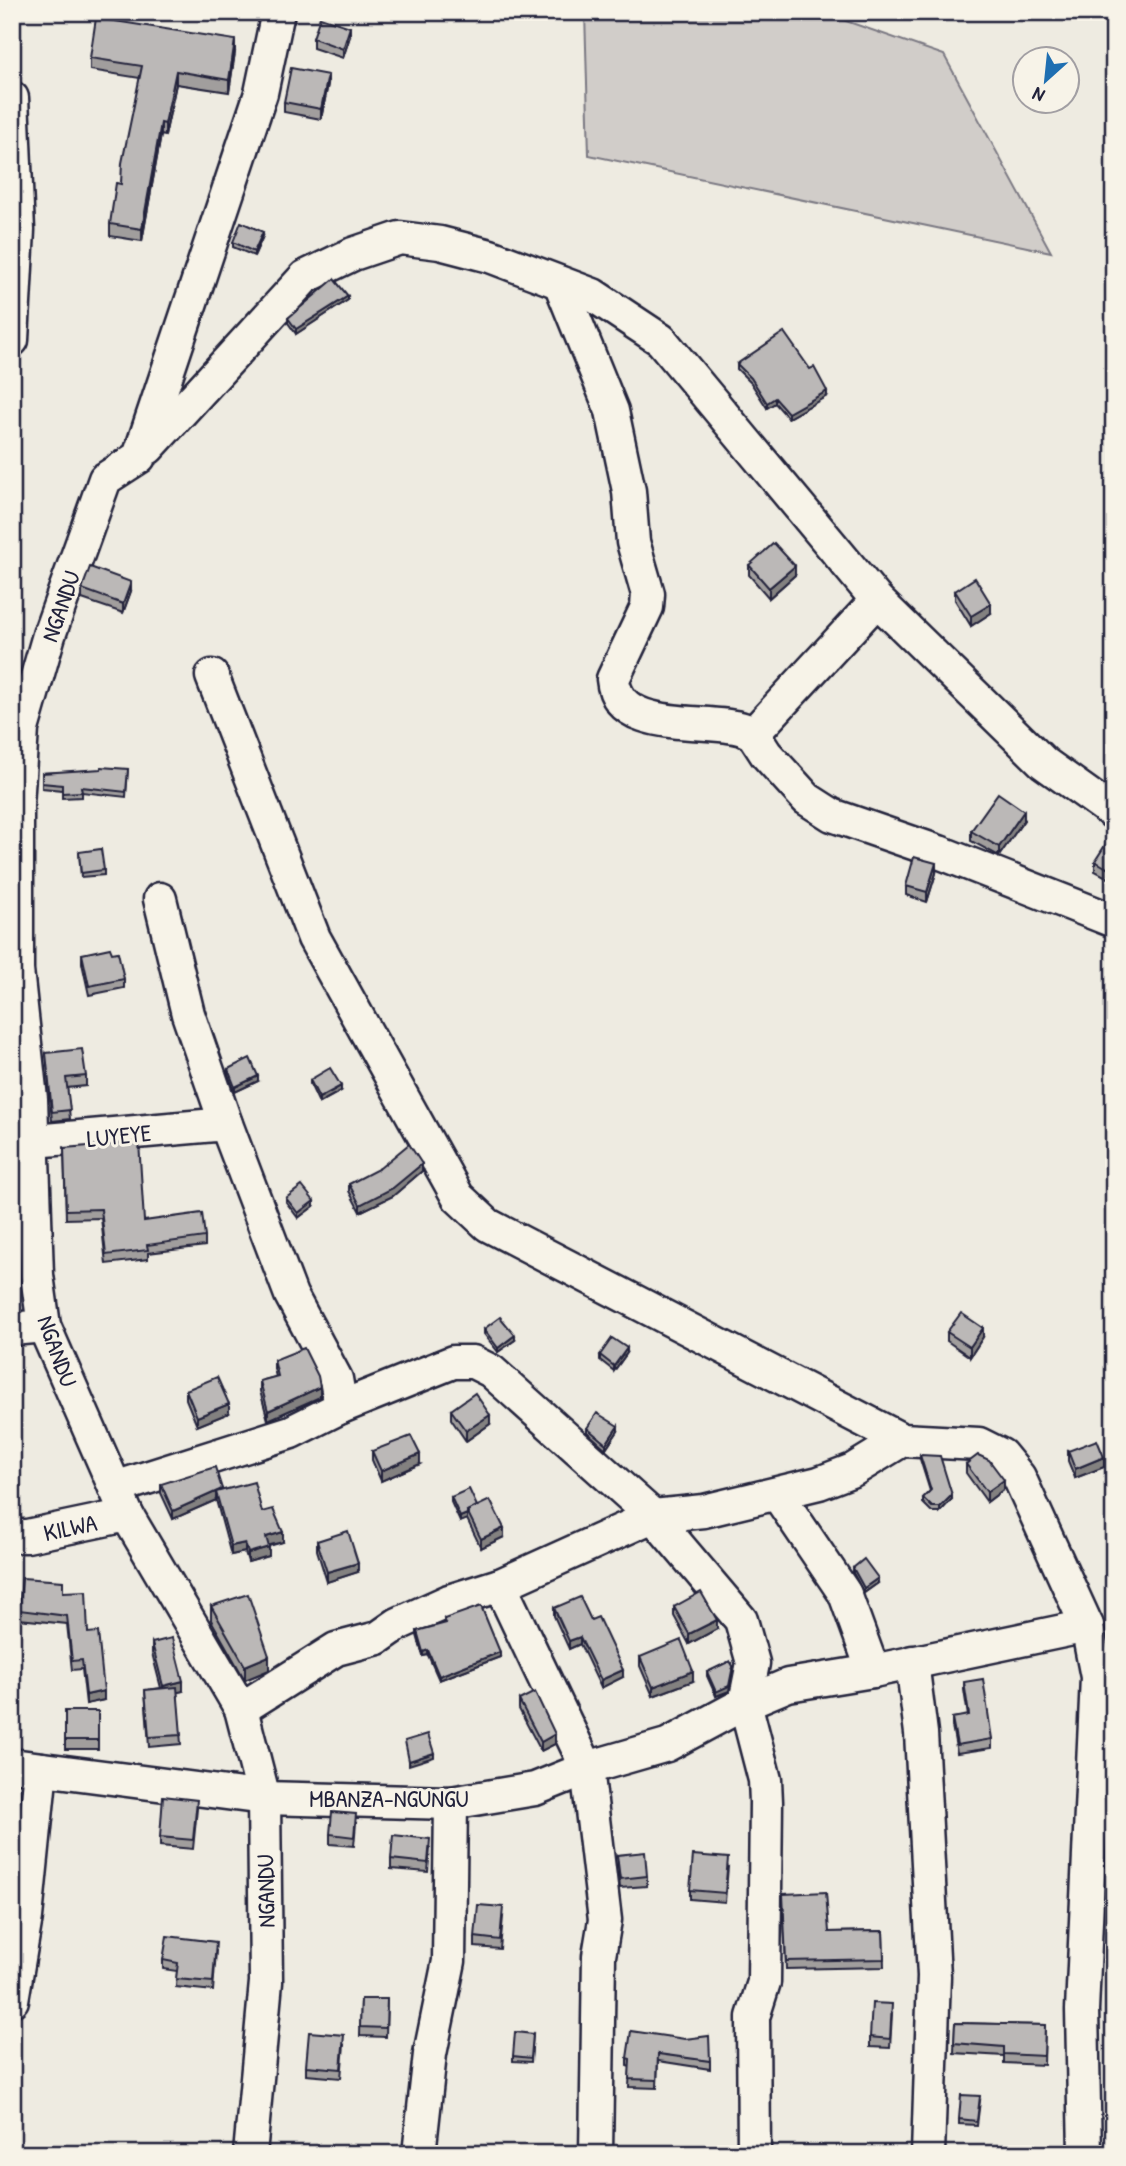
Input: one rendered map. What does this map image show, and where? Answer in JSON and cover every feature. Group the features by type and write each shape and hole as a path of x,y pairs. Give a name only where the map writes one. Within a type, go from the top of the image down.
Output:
{"street":[{"path":"139,457 261,93 278,12"},
{"path":"12,98 18,230 12,340"},
{"name":"NGANDU","path":"250,2154 266,1982 264,1798 241,1709 121,1502 44,1326 22,1143 31,1099 14,970 15,805 22,729 49,635 105,479 139,457 305,277 353,254 400,238 440,243 490,256 593,295 661,340 877,600 1044,763 1114,813"},
{"path":"560,283 612,411 629,491 633,542 648,594 643,615 613,679 614,690 620,698 652,719 734,726 753,734 788,780 807,799 832,815 951,857 1114,921"},
{"path":"753,734 877,600"},
{"path":"212,676 314,938 458,1197 471,1211 488,1226 902,1440 979,1444 1001,1455 1019,1477 1087,1626 1097,1677 1082,2010 1085,2154"},
{"path":"12,684 22,729"},
{"path":"160,899 188,1014 226,1124 291,1295 336,1379 341,1407"},
{"name":"LUYEYE","path":"22,1143 226,1124"},
{"path":"12,1329 44,1326"},
{"name":"KILWA","path":"12,1535 26,1536 121,1502 453,1362 473,1362 491,1371 653,1516 741,1620 753,1662 745,1703"},
{"path":"241,1709 336,1649 378,1638 398,1624 449,1601 500,1585 653,1516 704,1511 778,1495 853,1470 902,1440"},
{"path":"778,1495 845,1594 873,1671"},
{"path":"500,1585 587,1768 605,1920 599,1955 596,2154"},
{"name":"MBANZA-NGUNGU","path":"27,1767 264,1798 451,1803 535,1789 587,1768 667,1745 745,1703 788,1685 873,1671 1087,1626"},
{"path":"912,1662 921,1733 934,1976 928,2154"},
{"path":"745,1703 765,1780 766,1802 764,1982 753,2017 756,2101 754,2154"},
{"path":"12,2000 27,1767"},
{"path":"419,2154 430,2053 449,1961 451,1803"}],"shaded area":[{"path":"585,12 820,12 944,55 1051,252 589,155"}],"building":[{"path":"320,17 350,27 343,49 313,38"},
{"path":"96,18 235,40 229,80 176,71 165,124 161,123 142,229 110,224 116,183 121,184 122,163 142,66 90,58"},
{"path":"291,68 328,75 321,109 284,102"},
{"path":"241,222 263,232 254,252 233,242"},
{"path":"334,279 348,296 296,329 288,318"},
{"path":"784,332 810,369 814,367 827,391 788,413 775,398 767,403 751,378 737,364"},
{"path":"774,543 795,566 769,588 749,565"},
{"path":"90,567 131,582 123,604 82,589"},
{"path":"975,578 991,604 971,616 955,591"},
{"path":"101,767 128,769 126,792 81,787 82,792 62,793 62,785 42,783 42,773"},
{"path":"998,793 1024,811 999,847 971,831"},
{"path":"1109,839 1114,842 1114,872 1095,861"},
{"path":"101,849 104,870 81,873 79,852"},
{"path":"914,857 936,863 927,892 906,886"},
{"path":"110,948 112,953 118,952 124,979 89,986 82,954"},
{"path":"82,1049 86,1076 66,1078 70,1110 52,1112 46,1053"},
{"path":"250,1058 258,1076 235,1087 228,1069"},
{"path":"330,1068 341,1086 319,1098 310,1080"},
{"path":"139,1142 144,1221 202,1213 205,1237 147,1245 148,1250 106,1255 101,1209 66,1210 64,1148"},
{"path":"409,1144 422,1164 393,1188 360,1205 349,1184 380,1168"},
{"path":"302,1186 314,1201 298,1213 286,1198"},
{"path":"961,1313 983,1328 970,1347 947,1332"},
{"path":"500,1317 515,1335 498,1348 484,1329"},
{"path":"612,1338 627,1348 614,1366 600,1355"},
{"path":"304,1348 318,1376 320,1387 268,1411 260,1381 278,1376 274,1360"},
{"path":"217,1377 229,1404 197,1417 186,1390"},
{"path":"475,1393 490,1415 466,1431 451,1410"},
{"path":"597,1413 618,1426 606,1444 587,1428"},
{"path":"411,1436 420,1454 381,1471 372,1451"},
{"path":"1097,1440 1104,1457 1075,1469 1068,1451"},
{"path":"920,1455 940,1456 952,1495 940,1507 932,1507 923,1498 931,1490"},
{"path":"978,1455 989,1460 1004,1480 987,1492 966,1464"},
{"path":"215,1467 222,1489 173,1511 161,1484"},
{"path":"254,1482 262,1512 273,1509 283,1532 266,1537 269,1547 248,1553 245,1543 231,1546 216,1492"},
{"path":"469,1489 477,1506 460,1517 451,1497"},
{"path":"490,1500 504,1528 481,1539 467,1511"},
{"path":"348,1531 358,1563 327,1572 317,1541"},
{"path":"1114,1558 1114,1581 1106,1561"},
{"path":"864,1559 878,1578 864,1588 853,1568"},
{"path":"22,1578 63,1581 63,1592 86,1591 88,1633 98,1632 104,1691 86,1695 82,1660 72,1661 67,1616 19,1610"},
{"path":"701,1592 717,1620 689,1634 674,1607"},
{"path":"248,1594 269,1656 245,1666 211,1606"},
{"path":"580,1597 591,1620 598,1617 623,1670 601,1680 580,1637 569,1641 554,1608"},
{"path":"481,1606 500,1652 439,1676 428,1650 423,1652 417,1631 446,1623 444,1619"},
{"path":"172,1638 183,1681 163,1686 152,1643"},
{"path":"681,1640 693,1671 653,1687 640,1657"},
{"path":"730,1661 733,1666 729,1686 716,1692 707,1672"},
{"path":"983,1679 992,1739 957,1745 952,1718 969,1715 964,1682"},
{"path":"177,1687 181,1735 149,1737 145,1690"},
{"path":"535,1692 555,1734 541,1742 519,1700"},
{"path":"65,1711 98,1711 98,1740 65,1740"},
{"path":"428,1734 434,1753 409,1761 405,1741"},
{"path":"163,1796 197,1800 193,1840 160,1837"},
{"path":"332,1812 356,1814 354,1837 330,1834"},
{"path":"393,1835 430,1839 428,1863 391,1859"},
{"path":"645,1852 647,1876 620,1879 617,1855"},
{"path":"693,1855 728,1858 725,1893 690,1890"},
{"path":"826,1892 829,1932 883,1931 884,1959 786,1961 783,1894"},
{"path":"478,1905 503,1907 500,1940 475,1937"},
{"path":"167,1936 216,1942 213,1982 176,1979 178,1963 163,1960"},
{"path":"361,1999 387,1999 386,2028 360,2027"},
{"path":"872,2003 892,2004 890,2039 870,2037"},
{"path":"955,2023 1045,2025 1044,2056 1004,2054 1004,2047 954,2043"},
{"path":"631,2031 685,2039 709,2036 710,2061 658,2054 657,2080 629,2079 630,2059 627,2058"},
{"path":"309,2032 344,2035 341,2069 306,2066"},
{"path":"515,2032 533,2034 531,2058 513,2056"},
{"path":"961,2095 980,2096 977,2121 959,2119"},
{"path":"493,2148 494,2154 472,2154 472,2151"}]}
